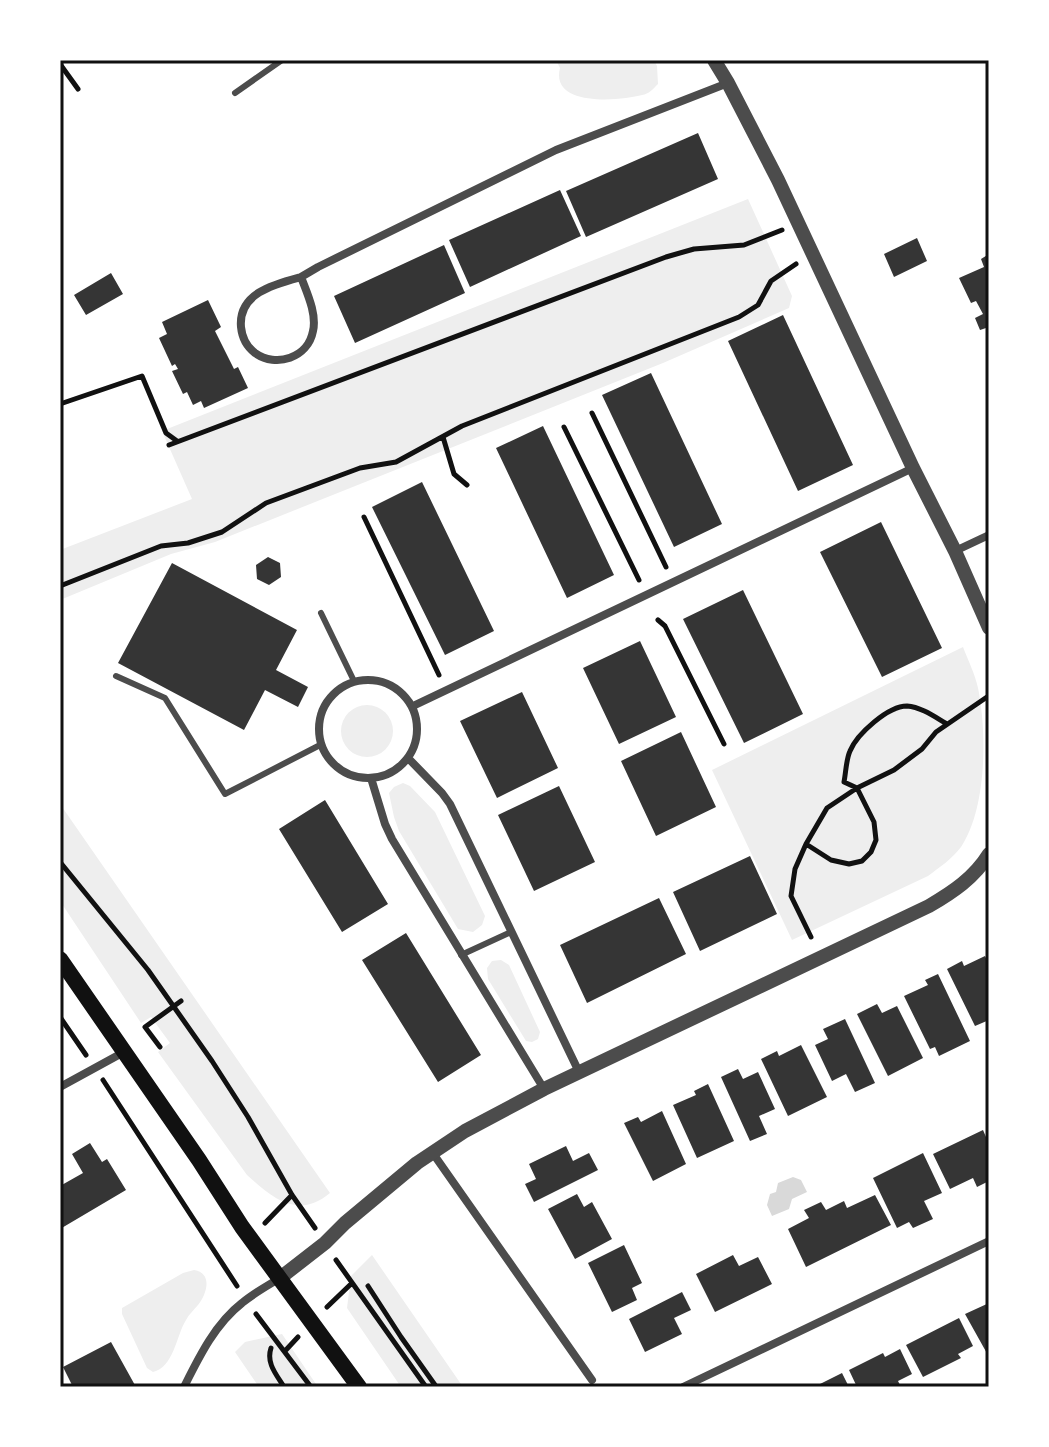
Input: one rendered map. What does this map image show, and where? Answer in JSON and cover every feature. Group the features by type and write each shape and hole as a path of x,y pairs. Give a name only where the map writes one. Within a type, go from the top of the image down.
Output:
{"main road":[{"path":"60,959 242,1227 359,1387"}],"street":[{"path":"714,60 813,255 989,628"},
{"path":"301,277 314,319 309,343 300,353 288,359 276,361 263,358 244,341 241,329 241,316 255,294 301,277 556,150 728,83"},
{"path":"413,706 913,468"},
{"path":"955,551 989,535"},
{"path":"368,679 394,686 413,706 417,719 415,746 398,768 385,775 371,778 346,773 328,756 322,744 320,718 325,706 332,695 354,681 368,679"},
{"path":"408,758 450,804 579,1072"},
{"path":"371,778 392,839 544,1089"},
{"path":"184,1387 202,1350 239,1305 325,1243 432,1152 544,1089 929,906 969,880 989,854"},
{"path":"60,1087 124,1052"},
{"path":"432,1152 592,1380"},
{"path":"683,1387 989,1241"}],"lane":[{"path":"235,93 282,60"},
{"path":"321,613 354,681"},
{"path":"116,676 165,698 225,794 322,744"},
{"path":"461,955 511,932"}],"path":[{"path":"60,64 78,89"},
{"path":"169,445 666,257 694,249 744,245 797,222"},
{"path":"60,586 161,546 188,543 222,532 266,503 360,468 396,462 462,426 739,317 758,305 771,281 813,255"},
{"path":"60,404 142,376 166,433 177,441"},
{"path":"592,413 666,567"},
{"path":"564,427 639,580"},
{"path":"443,437 454,474 467,485"},
{"path":"364,517 439,675"},
{"path":"658,620 665,626 724,744"},
{"path":"811,937 791,896 795,869 827,808 857,788 894,770 922,749 936,732 987,697"},
{"path":"806,844 831,860 849,864 862,861 871,852 876,840 874,822 857,788 844,782 849,751 860,735 886,713 905,706 919,709 947,724"},
{"path":"60,862 174,1006 248,1117 299,1205"},
{"path":"160,1047 145,1027 181,1001"},
{"path":"60,1017 77,1041"},
{"path":"110,1092 231,1277"},
{"path":"342,1268 426,1387"},
{"path":"337,1297 352,1283"},
{"path":"368,1286 435,1385"},
{"path":"274,1336 311,1387"},
{"path":"271,1348 268,1356 272,1368 284,1387"}],"shaded area":[{"path":"556,60 654,60 658,84 647,94 632,97 604,99 576,95 566,90 560,81 560,68"},
{"path":"748,199 792,296 789,308 663,363 215,542 171,554 60,600 60,550 192,499 162,431"},
{"path":"963,647 981,706 983,769 976,812 961,847 928,876 792,940 712,770"},
{"path":"367,705 385,713 393,731 385,749 367,757 349,749 341,731 349,713"},
{"path":"403,783 410,786 435,812 485,916 482,925 473,932 458,929 399,831 389,793"},
{"path":"60,804 330,1193 307,1205 296,1205 286,1203 266,1191 247,1175 158,1052 170,1043 151,1017 141,1023 60,901"},
{"path":"501,960 509,965 540,1032 538,1039 532,1042 526,1041 488,979 487,968 492,961"},
{"path":"793,1177 801,1180 807,1192 792,1199 789,1209 772,1216 767,1205 770,1194 776,1192 778,1183"},
{"path":"372,1255 463,1387 401,1387 347,1308 351,1276"},
{"path":"194,1270 206,1279 204,1295 186,1320 170,1358 153,1372 147,1368 122,1308 183,1273"},
{"path":"282,1334 318,1387 259,1387 235,1352 245,1342"}],"building":[{"path":"698,133 718,179 586,237 566,191"},
{"path":"560,190 581,236 470,287 449,240"},
{"path":"917,238 927,261 894,277 884,254"},
{"path":"444,245 465,293 355,343 334,296"},
{"path":"989,254 989,327 980,330 975,318 983,314 976,301 971,303 959,278 984,267 981,259"},
{"path":"111,273 123,294 86,315 74,295"},
{"path":"208,300 221,327 215,331 234,369 238,367 248,388 204,408 201,401 193,405 187,392 183,394 172,371 178,369 175,364 172,366 159,338 167,334 162,322"},
{"path":"783,315 853,465 798,491 728,341"},
{"path":"651,373 722,524 674,547 602,395"},
{"path":"543,426 614,575 567,598 496,448"},
{"path":"422,482 494,631 445,655 372,507"},
{"path":"881,522 942,648 882,677 820,552"},
{"path":"268,557 280,563 281,577 269,585 257,579 256,565"},
{"path":"172,563 297,630 276,670 308,687 298,707 265,690 244,730 118,663"},
{"path":"743,590 803,714 744,743 683,619"},
{"path":"640,641 676,717 619,744 583,668"},
{"path":"522,692 558,768 497,798 460,721"},
{"path":"681,732 716,807 656,836 621,761"},
{"path":"559,786 595,862 534,891 498,815"},
{"path":"325,800 388,904 342,932 279,829"},
{"path":"750,856 777,914 700,951 673,892"},
{"path":"659,898 686,954 587,1003 560,945"},
{"path":"406,933 481,1055 438,1082 362,960"},
{"path":"985,956 989,964 989,1020 975,1026 947,969 962,961 964,966"},
{"path":"938,974 970,1041 939,1056 935,1047 930,1049 904,996 928,985 925,980"},
{"path":"877,1004 882,1013 897,1006 923,1058 888,1076 857,1014"},
{"path":"845,1019 875,1083 855,1092 846,1074 832,1081 815,1045 828,1039 823,1029"},
{"path":"801,1045 827,1097 788,1116 761,1059 777,1051 779,1056"},
{"path":"738,1069 743,1079 758,1072 775,1109 759,1116 767,1134 750,1141 721,1077"},
{"path":"708,1084 734,1141 697,1158 673,1105 696,1095 694,1091"},
{"path":"662,1111 686,1164 653,1181 624,1123 638,1117 641,1122"},
{"path":"983,1130 989,1144 989,1181 977,1187 973,1178 950,1189 933,1154"},
{"path":"90,1143 102,1162 107,1159 126,1190 60,1229 60,1186 83,1173 72,1154"},
{"path":"566,1146 573,1161 589,1153 598,1170 534,1202 525,1184 536,1179 529,1164"},
{"path":"923,1153 942,1193 924,1201 933,1219 913,1228 909,1222 897,1228 873,1178"},
{"path":"577,1194 584,1207 592,1202 612,1239 575,1259 548,1209"},
{"path":"875,1195 891,1225 806,1267 788,1229 809,1218 804,1210 821,1202 826,1210 844,1201 847,1208"},
{"path":"624,1245 642,1283 632,1288 637,1300 612,1312 588,1263"},
{"path":"733,1255 739,1266 758,1257 772,1284 715,1312 696,1274"},
{"path":"682,1292 691,1310 674,1318 682,1334 645,1352 629,1319"},
{"path":"989,1303 989,1357 965,1314"},
{"path":"959,1318 973,1346 958,1354 961,1358 923,1377 906,1345"},
{"path":"111,1342 136,1387 73,1387 63,1367"},
{"path":"900,1349 912,1374 898,1381 900,1385 857,1387 849,1370 883,1353 885,1357"},
{"path":"842,1373 849,1387 814,1387"}]}
